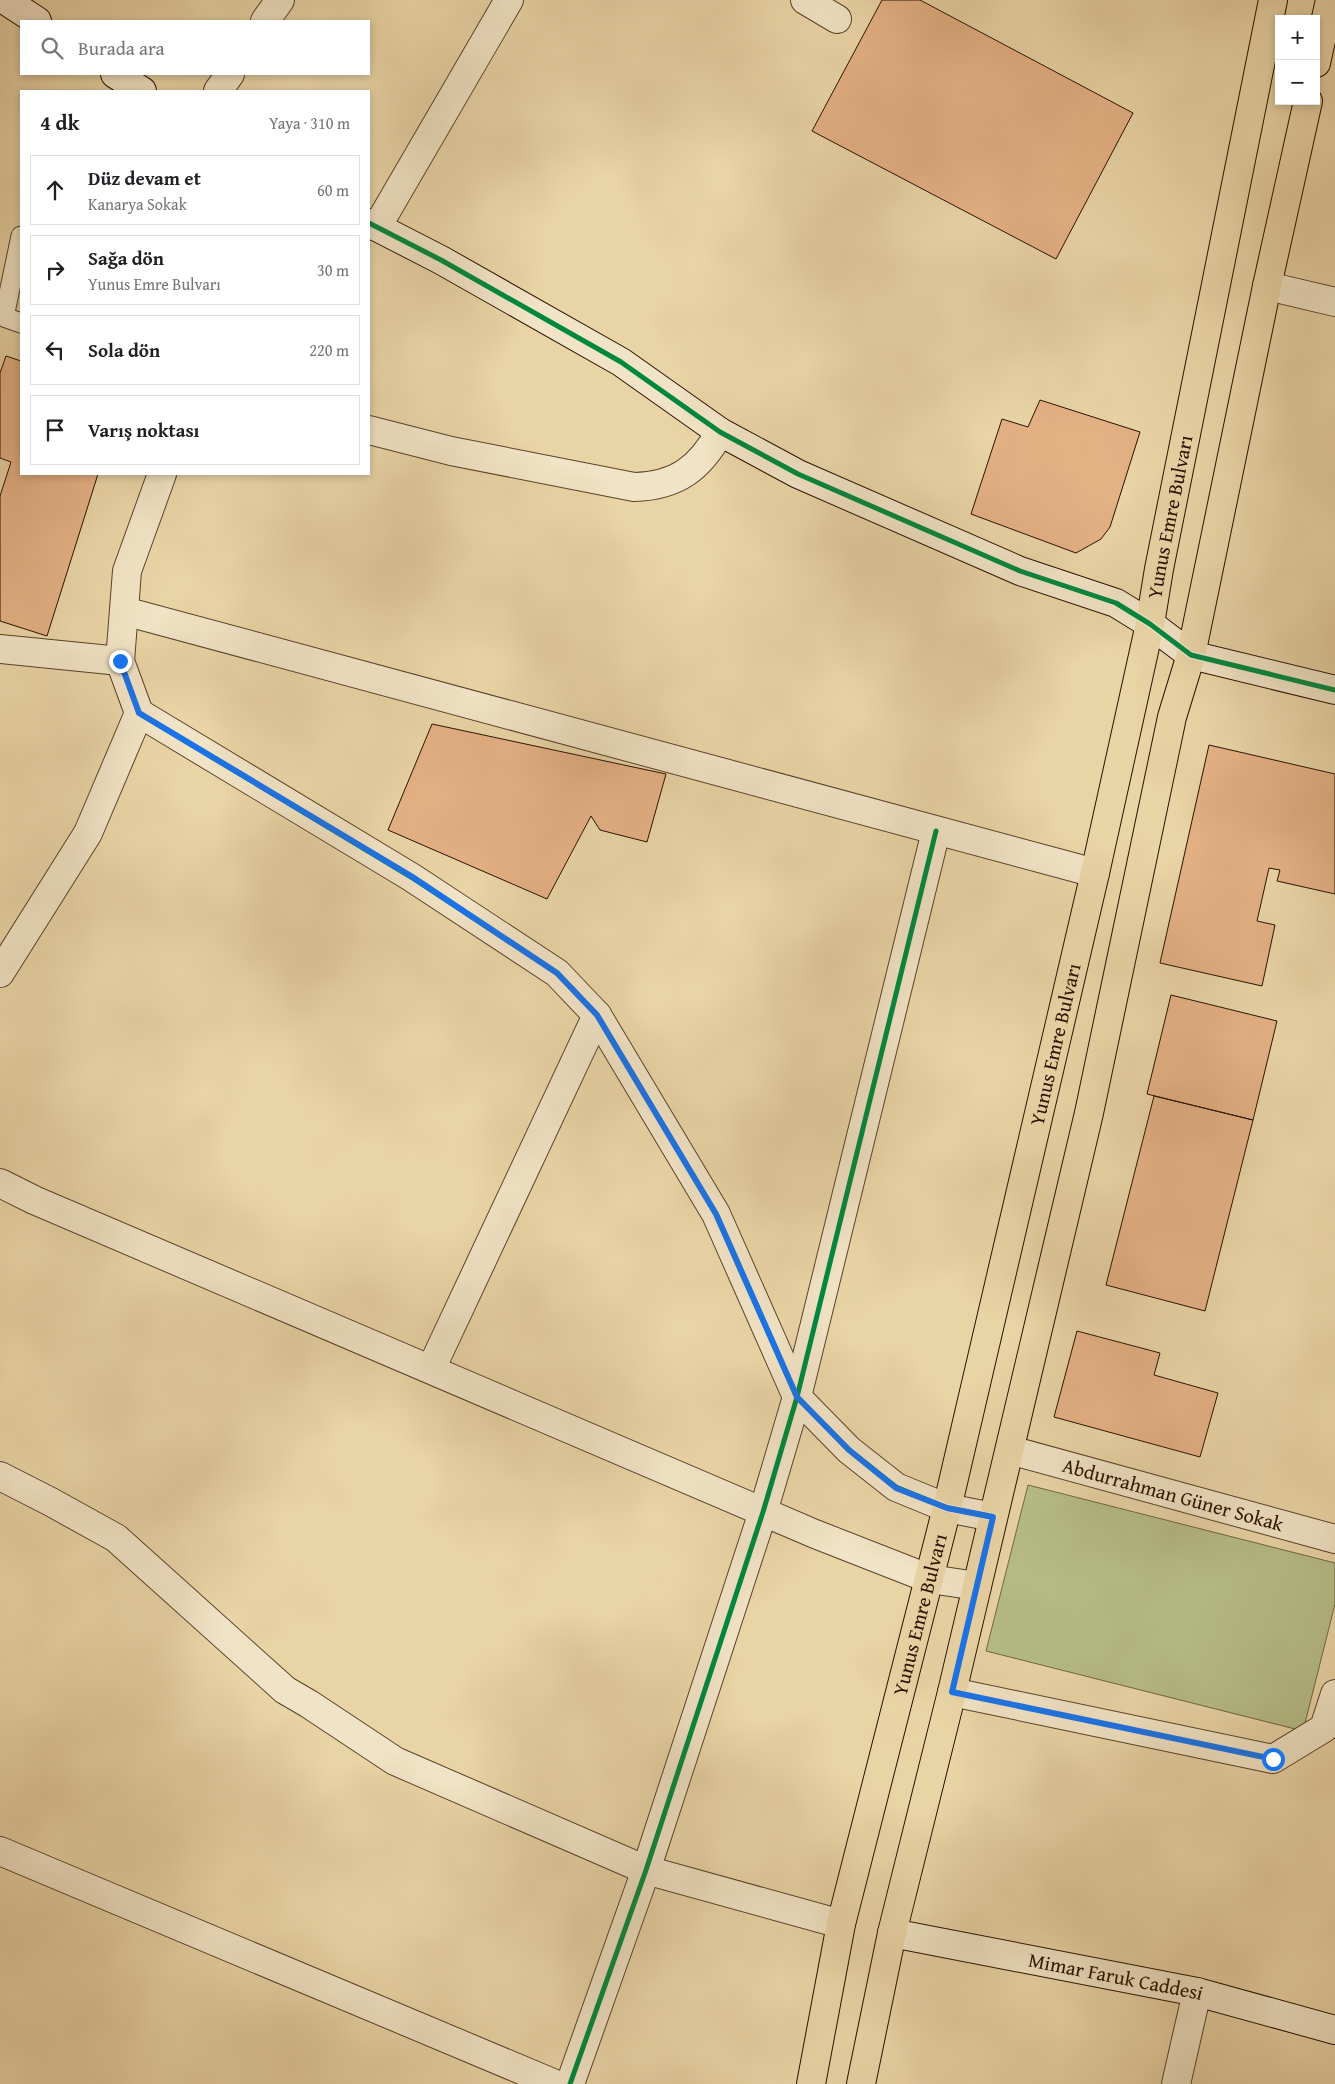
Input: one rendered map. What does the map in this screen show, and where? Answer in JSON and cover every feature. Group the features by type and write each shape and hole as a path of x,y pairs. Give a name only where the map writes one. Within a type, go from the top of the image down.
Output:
{"main road":[{"name":"Yunus Emre Bulvarı","path":"811,2084 841,1924 930,1579 1095,873 1150,624 1161,559 1273,0"},
{"path":"1317,60 1330,0"},
{"path":"861,2084 892,1933 952,1692 1089,1113 1172,717 1191,656 1267,286 1307,105"}],"street":[{"path":"5,0 35,20"},
{"path":"267,20 280,0"},
{"path":"509,0 373,225 441,260 621,362 720,432 798,474 1020,571 1116,603 1150,624 1191,656 1335,690"},
{"path":"805,0 836,19"},
{"path":"118,75 140,90"},
{"path":"219,90 229,75"},
{"path":"1267,286 1335,302"},
{"path":"370,430 451,452 634,487 659,484 682,475 698,464 711,449 720,432"},
{"path":"162,475 127,571 120,661 139,713 411,876 557,973 597,1015 716,1214 797,1397 849,1450 896,1488 947,1508 993,1517"},
{"path":"124,611 1095,873"},
{"path":"0,649 120,661"},
{"path":"0,973 88,833 139,713"},
{"path":"570,2084 646,1870 763,1512 797,1397 936,831"},
{"path":"431,1369 597,1015"},
{"path":"0,1183 34,1200 763,1512 930,1579 977,1586"},
{"name":"Abdurrahman Güner Sokak","path":"1010,1450 1335,1539"},
{"path":"0,1476 116,1538 285,1690 395,1761 646,1870 841,1924"},
{"path":"952,1692 1273,1759 1324,1728 1335,1694"},
{"path":"0,1851 555,2084"},
{"name":"Mimar Faruk Caddesi","path":"892,1933 1197,1992 1335,2030"},
{"path":"1176,2084 1197,1992"}],"lane":[{"path":"20,241 4,317 20,323"}],"green space":[{"path":"1028,1485 1335,1563 1335,1604 1303,1731 986,1651"}],"building":[{"path":"882,0 920,0 1133,113 1056,259 812,131"},
{"path":"6,356 20,361 20,475 98,475 47,636 0,621 0,496 11,462 0,458 0,373"},
{"path":"1040,400 1140,432 1110,527 1101,539 1076,553 971,514 1002,419 1028,427"},
{"path":"432,724 666,774 647,842 600,830 591,816 547,899 388,830"},
{"path":"1209,745 1335,774 1335,894 1277,881 1280,870 1269,868 1257,921 1275,925 1262,986 1160,963"},
{"path":"1171,995 1277,1021 1253,1120 1147,1094"},
{"path":"1154,1096 1253,1120 1205,1311 1106,1285"},
{"path":"1077,1331 1160,1353 1154,1375 1218,1393 1200,1457 1054,1417"}],"cycle path":[{"path":"370,224 441,260 621,362 720,432 798,474 1020,571 1116,603 1150,624 1191,655 1335,690"},
{"path":"139,713 411,877 557,973 597,1015 716,1214 797,1397 849,1450 896,1487 947,1508 993,1517"},
{"path":"570,2084 646,1870 763,1512 797,1397 936,831"}],"route":[{"path":"120,661 139,713 411,876 557,973 597,1015 716,1214 797,1397 849,1450 896,1488 947,1508 993,1517 952,1692 1273,1759"}]}
